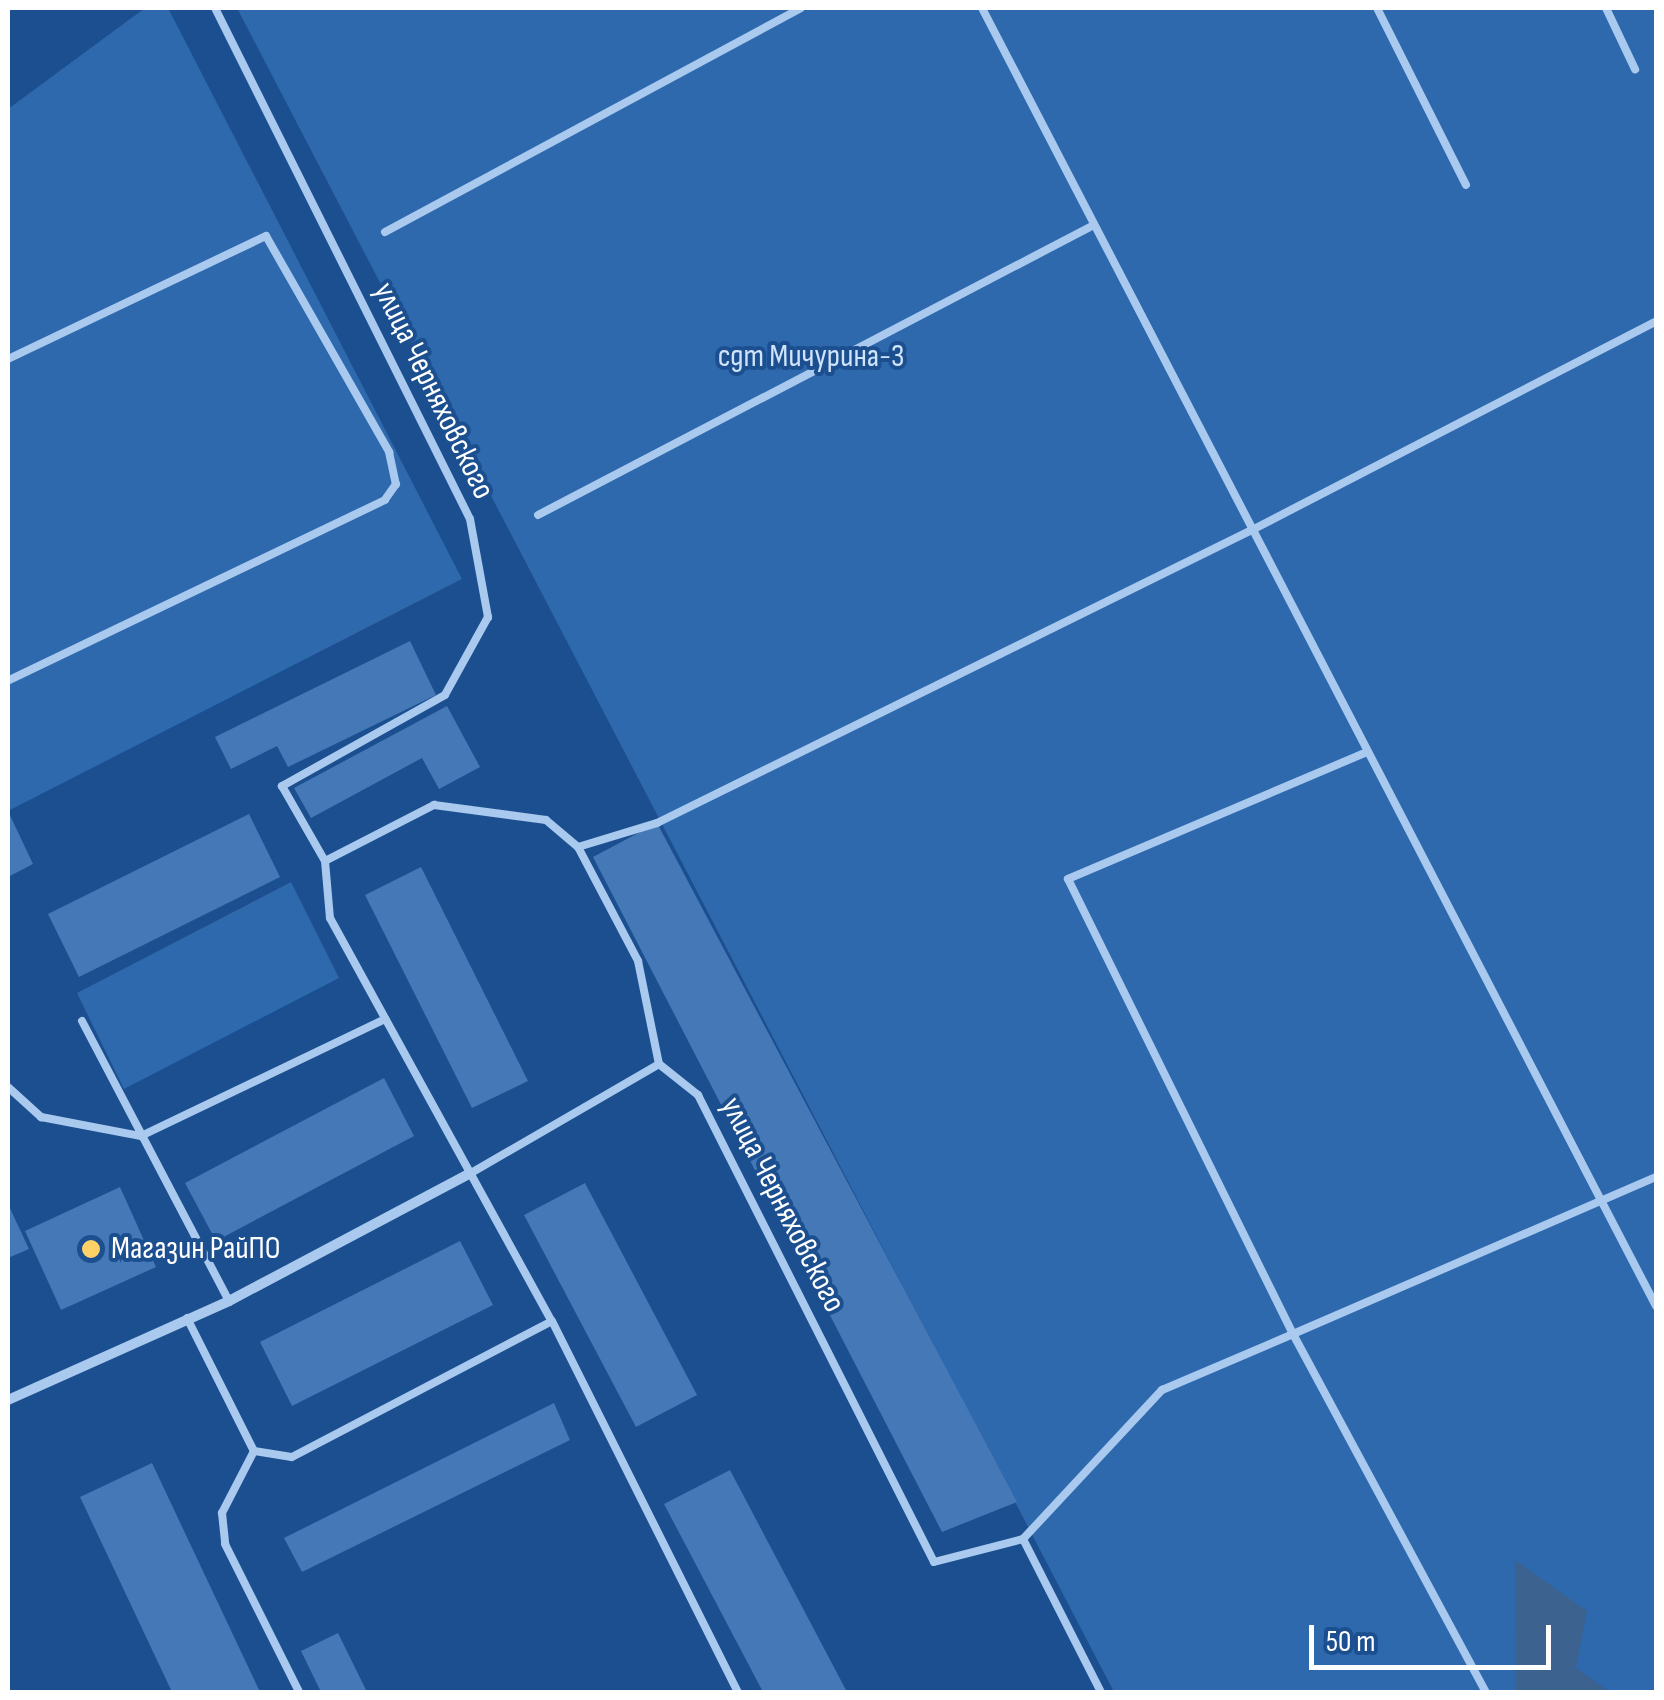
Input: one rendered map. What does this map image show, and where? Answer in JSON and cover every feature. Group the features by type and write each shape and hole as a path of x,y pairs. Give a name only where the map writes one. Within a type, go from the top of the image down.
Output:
{"street":[{"path":"8,1400 229,1301 471,1173"}],"lane":[{"name":"улица Черняховского","path":"214,8 470,519 488,616 445,695 282,786 325,861"},
{"path":"384,232 801,8"},
{"path":"982,8 1250,531 1656,1306"},
{"path":"1376,8 1466,185"},
{"path":"1606,8 1635,69"},
{"path":"538,515 1094,225"},
{"path":"8,358 266,236 389,452 396,484 385,500 8,681"},
{"path":"578,846 657,823 1250,531 1656,321"},
{"path":"1368,752 1068,879 1294,1334 1486,1692"},
{"path":"471,1173 659,1064 638,960 578,846 546,820 434,805 325,861 330,918 552,1321 738,1692"},
{"path":"8,1087 41,1117 141,1136 385,1018"},
{"path":"82,1021 229,1301"},
{"name":"улица Черняховского","path":"659,1064 698,1095 934,1562 1022,1539"},
{"path":"1101,1692 1022,1539 1162,1390 1656,1177"},
{"path":"187,1318 254,1451"},
{"path":"254,1451 292,1457 552,1321"},
{"path":"254,1451 222,1513 225,1544 299,1692"}],"green space":[{"path":"145,8 168,8 462,579 8,811 8,109"},
{"name":"сдт Мичурина-3","path":"237,8 1656,8 1656,1692 1610,1692 1575,1668 1516,1561 1518,1692 1114,1692"},
{"path":"291,882 339,978 124,1089 77,993"}],"shaded area":[{"path":"1515,1560 1587,1611 1576,1668 1610,1692 1516,1691"}],"building":[{"path":"410,641 436,695 288,767 277,746 231,769 215,737"},
{"path":"447,706 480,767 439,789 422,758 311,818 294,788"},
{"path":"8,811 33,864 8,877"},
{"path":"249,814 280,877 79,977 48,914"},
{"path":"657,823 1017,1502 942,1532 593,857"},
{"path":"421,867 528,1081 472,1108 365,895"},
{"path":"384,1078 414,1136 216,1241 185,1183"},
{"path":"585,1183 697,1395 636,1427 524,1215"},
{"name":"Магазин РайПО","path":"120,1187 156,1267 61,1310 25,1231"},
{"path":"8,1204 29,1249 8,1258"},
{"path":"460,1241 493,1305 292,1406 260,1342"},
{"path":"554,1403 570,1440 302,1572 284,1538"},
{"path":"152,1463 260,1692 172,1692 80,1497"},
{"path":"730,1470 847,1692 763,1692 664,1504"},
{"path":"338,1633 367,1692 321,1692 301,1651"}],"place":[{"name":"Магазин РайПО","path":"91,1249"}]}
